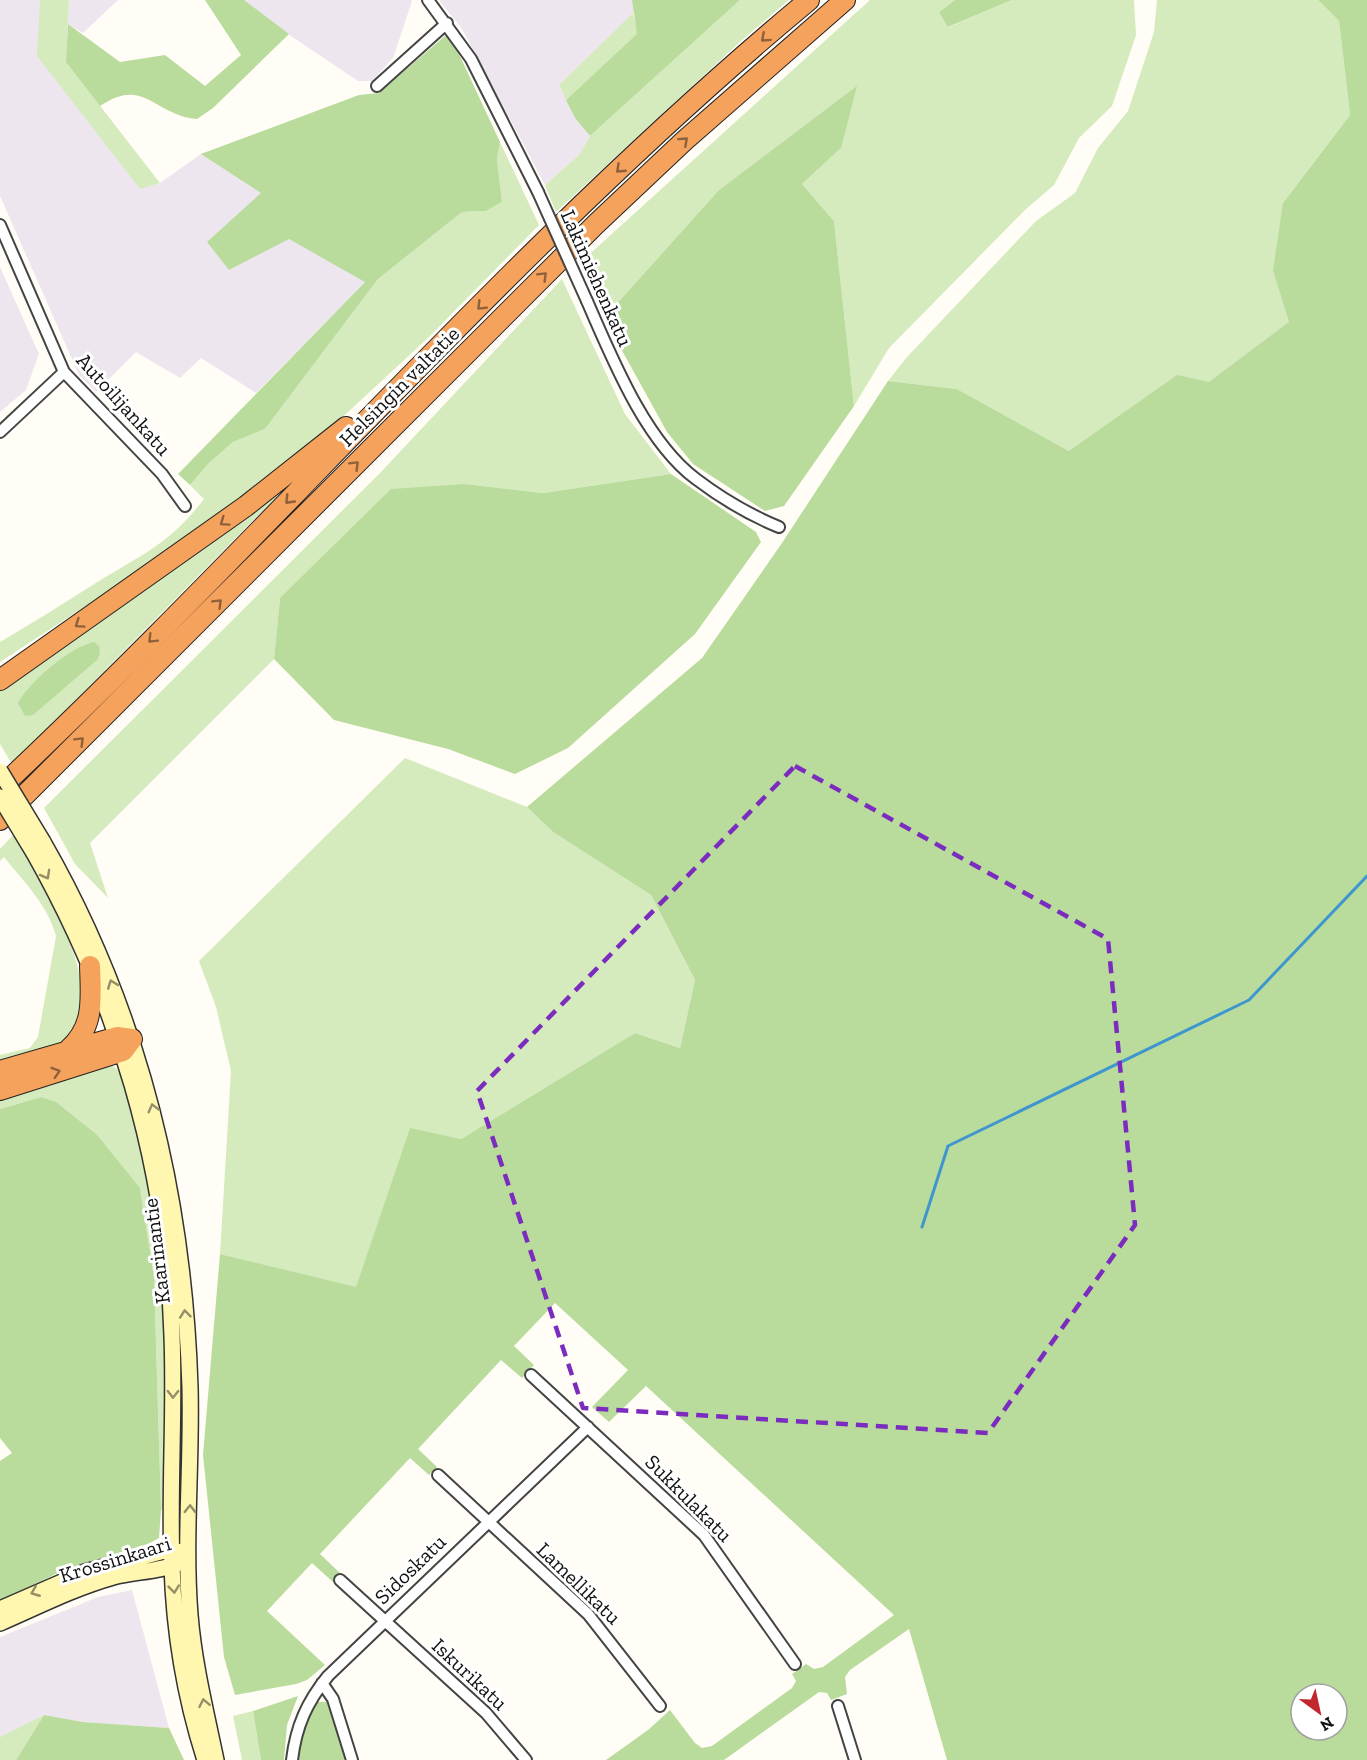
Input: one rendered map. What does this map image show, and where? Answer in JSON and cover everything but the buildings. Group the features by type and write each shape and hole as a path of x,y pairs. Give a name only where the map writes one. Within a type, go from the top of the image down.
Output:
{"highway":[{"name":"Helsingin valtatie","path":"0,788 111,681 581,205 809,0"},
{"name":"Helsingin valtatie","path":"0,820 588,232 684,141 845,0"},
{"path":"1,679 246,507 403,383"},
{"path":"0,834 39,783"},
{"path":"68,1050 81,1040 88,1017 90,966"},
{"path":"0,1071 68,1050 124,1042"},
{"path":"0,1090 124,1042"}],"main road":[{"name":"Kaarinantie","path":"0,771 38,847 124,1042 153,1169 170,1286 174,1385 172,1566 181,1659 205,1760"},
{"name":"Kaarinantie","path":"0,796 38,847 88,928 124,1042 161,1145 177,1236 190,1386 190,1617 216,1760"},
{"name":"Krossinkaari","path":"0,1609 85,1572 172,1549 189,1558"},
{"name":"Krossinkaari","path":"0,1623 104,1580 172,1566 189,1558"}],"street":[{"name":"Lakimiehenkatu","path":"428,0 447,23 471,59 492,98 619,375 660,441 694,478 754,517 779,527"},
{"path":"377,86 447,23"},
{"name":"Autoilijankatu","path":"0,225 64,372 162,474 185,506"},
{"path":"0,432 64,372"},
{"name":"Sukkulakatu","path":"531,1375 704,1535 795,1664"},
{"name":"Sidoskatu","path":"292,1760 303,1713 322,1683 384,1620 588,1427"},
{"name":"Lamellikatu","path":"438,1475 588,1614 660,1706"},
{"name":"Iskurikatu","path":"340,1580 486,1713 526,1760"},
{"path":"322,1683 333,1699 352,1760"},
{"path":"838,1706 855,1760"}],"highlighted area":[{"path":"795,766 1108,939 1135,1225 988,1433 583,1408 477,1091"}],"shaded area":[{"path":"0,0 40,0 140,188 160,183 201,154 250,136 365,282 256,393 201,358 180,378 136,352 96,392 79,375 0,196"},
{"path":"69,0 118,0 83,33 68,24"},
{"path":"244,0 412,1 393,58 372,81 358,81 273,24"},
{"path":"439,0 647,0 559,85 575,118 590,136 579,155 545,185 462,29"},
{"path":"0,267 39,354 26,390 0,412"},
{"path":"132,1590 169,1728 83,1722 44,1715 0,1737 0,1637 98,1597"}],"green space":[{"path":"40,0 69,0 66,62 160,183 140,189 37,56"},
{"path":"205,0 244,0 289,34 213,108 197,119 182,116 139,96 128,95 115,98 100,106 66,62 68,24 120,62 165,55 205,86 241,55"},
{"path":"632,0 740,0 590,136 575,118 566,100 637,34"},
{"path":"740,0 789,0 741,41 556,212 545,185 579,155 590,136"},
{"path":"870,0 955,0 939,12 949,27 1012,0 1134,0 1136,35 1112,106 1079,138 1054,185 1025,210 889,348 854,406 834,221 802,184 841,148 718,191 604,318 583,260"},
{"path":"955,0 1012,0 948,27 939,12"},
{"path":"1157,0 1318,0 1339,21 1350,115 1283,203 1367,425 1069,451 957,389 888,381 907,357 1036,221 1075,193 1098,148 1128,111 1154,32"},
{"path":"1318,0 1367,0 1367,1760 947,1760 909,1629 850,1670 845,1677 847,1694 831,1700 827,1693 819,1692 724,1760 606,1760 648,1730 670,1710 695,1743 702,1748 712,1746 792,1688 796,1681 792,1674 806,1664 814,1669 823,1667 894,1615 646,1386 609,1422 592,1407 628,1370 555,1303 514,1346 534,1365 522,1378 501,1360 418,1449 437,1467 429,1475 410,1458 320,1554 341,1574 333,1582 312,1563 267,1611 325,1665 307,1680 296,1684 235,1695 224,1657 203,1455 220,1254 356,1287 410,1128 461,1139 635,1033 680,1048 695,980 651,895 553,832 527,807 702,658 782,543 888,381 957,389 1069,451 1177,375 1209,382 1289,322 1273,270 1283,203 1350,115 1339,21"},
{"path":"633,13 638,34 566,100 559,85"},
{"path":"446,35 459,54 500,142 497,159 502,202 486,211 462,212 378,279 265,429 233,442 209,463 190,485 178,474 365,282 289,239 229,270 207,242 261,193 201,154 359,95 379,93"},
{"path":"857,86 841,148 802,184 834,221 854,406 784,506 765,511 693,464 667,432 604,318 718,191"},
{"path":"500,142 539,225 429,337 307,450 159,562 104,594 0,662 0,642 143,555 179,527 204,499 190,485 209,463 233,442 265,429 378,279 462,212 486,211 502,202 497,159"},
{"path":"562,279 625,414 671,474 543,493 466,484 280,598 274,659 90,843 108,898 75,864 44,808 380,473"},
{"path":"310,463 12,764 0,744 0,688"},
{"path":"671,474 756,532 761,542 695,634 568,748 515,774 448,749 334,720 274,659 280,598 391,489 466,484 543,493"},
{"path":"94,642 99,646 100,654 97,660 33,715 25,716 18,703 41,675 74,651"},
{"path":"405,758 527,807 553,832 651,895 695,980 680,1048 635,1033 461,1139 410,1129 356,1288 220,1254 231,1071 216,1007 199,961"},
{"path":"13,835 37,872 70,943 78,967 83,1011 65,1043 0,1061 0,1055 30,1048 38,1037 56,936 47,914 34,894 4,857 0,861 0,849"},
{"path":"104,1066 113,1066 119,1071 126,1088 150,1191 163,1279 168,1509 161,1510 154,1277 140,1188 41,1097 0,1109 0,1097"},
{"path":"41,1097 56,1102 97,1135 140,1188 154,1277 161,1510 159,1538 148,1544 64,1570 0,1601 0,1461 12,1453 0,1438 0,1109"},
{"path":"298,1696 287,1725 284,1760 261,1760 253,1711"},
{"path":"318,1702 328,1702 345,1760 296,1760 302,1729"},
{"path":"253,1711 261,1760 242,1760 233,1716"},
{"path":"44,1715 16,1760 0,1760 0,1737"},
{"path":"44,1715 83,1722 169,1728 184,1760 16,1760"}],"waterway":[{"path":"922,1227 948,1146 1249,1000 1367,876"}]}
